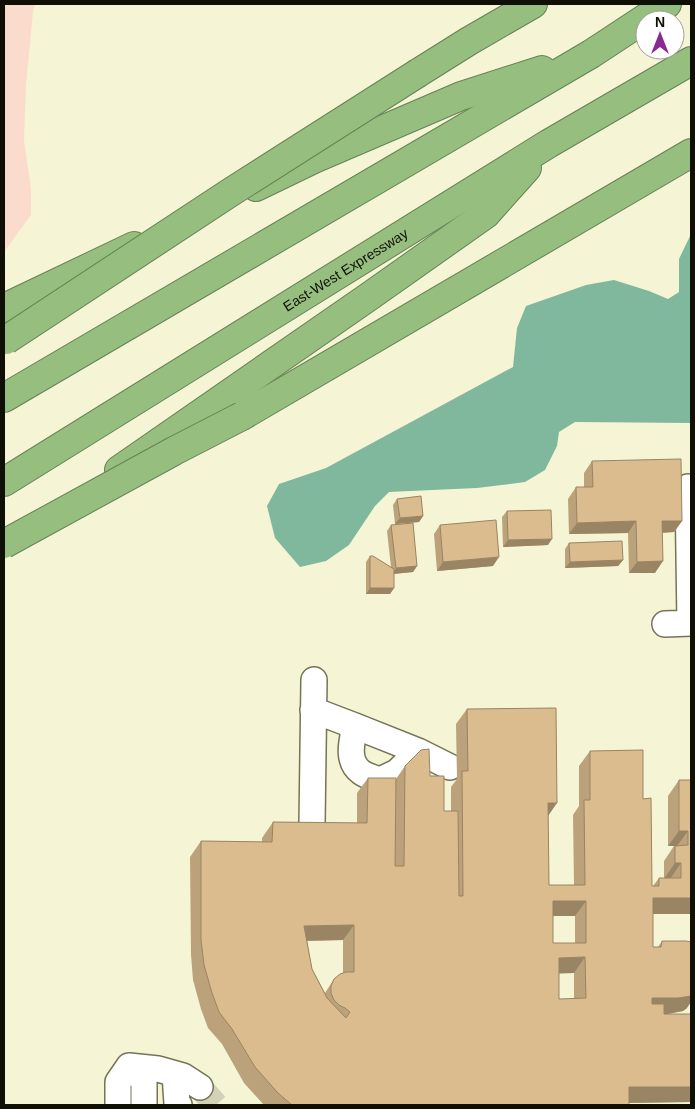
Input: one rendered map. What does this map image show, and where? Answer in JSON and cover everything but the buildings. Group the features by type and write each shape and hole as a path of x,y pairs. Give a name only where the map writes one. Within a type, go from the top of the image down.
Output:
{"highway":[{"path":"5,341 231,192 469,41 533,4"},
{"path":"4,398 591,54 667,4"},
{"path":"4,308 314,159 452,99 591,54"},
{"name":"East-West Expressway","path":"4,482 548,144 691,61"},
{"path":"4,550 486,214 548,144"},
{"path":"4,544 242,416 691,153"}],"lane":[{"path":"665,624 690,623 688,487"},
{"path":"312,824 314,680"},
{"path":"313,710 418,751 450,768"},
{"path":"355,726 351,744 353,762 361,772 380,780 397,772 418,751"},
{"path":"129,1066 158,1069 183,1076 200,1087"},
{"path":"118,1105 118,1082 129,1066"},
{"path":"129,1066 144,1081 144,1105"},
{"path":"175,1074 179,1105"}],"shaded area":[{"path":"4,4 35,4 26,85 24,140 31,189 31,215 4,252"},
{"path":"691,234 691,423 575,422 559,432 557,446 545,470 525,482 477,488 389,492 375,506 349,545 326,561 300,567 275,538 267,506 279,484 326,468 513,367 517,328 526,306 586,285 614,280 668,299 679,292 679,259"}],"tunnel":[{"path":"200,1087 216,1105"}]}
